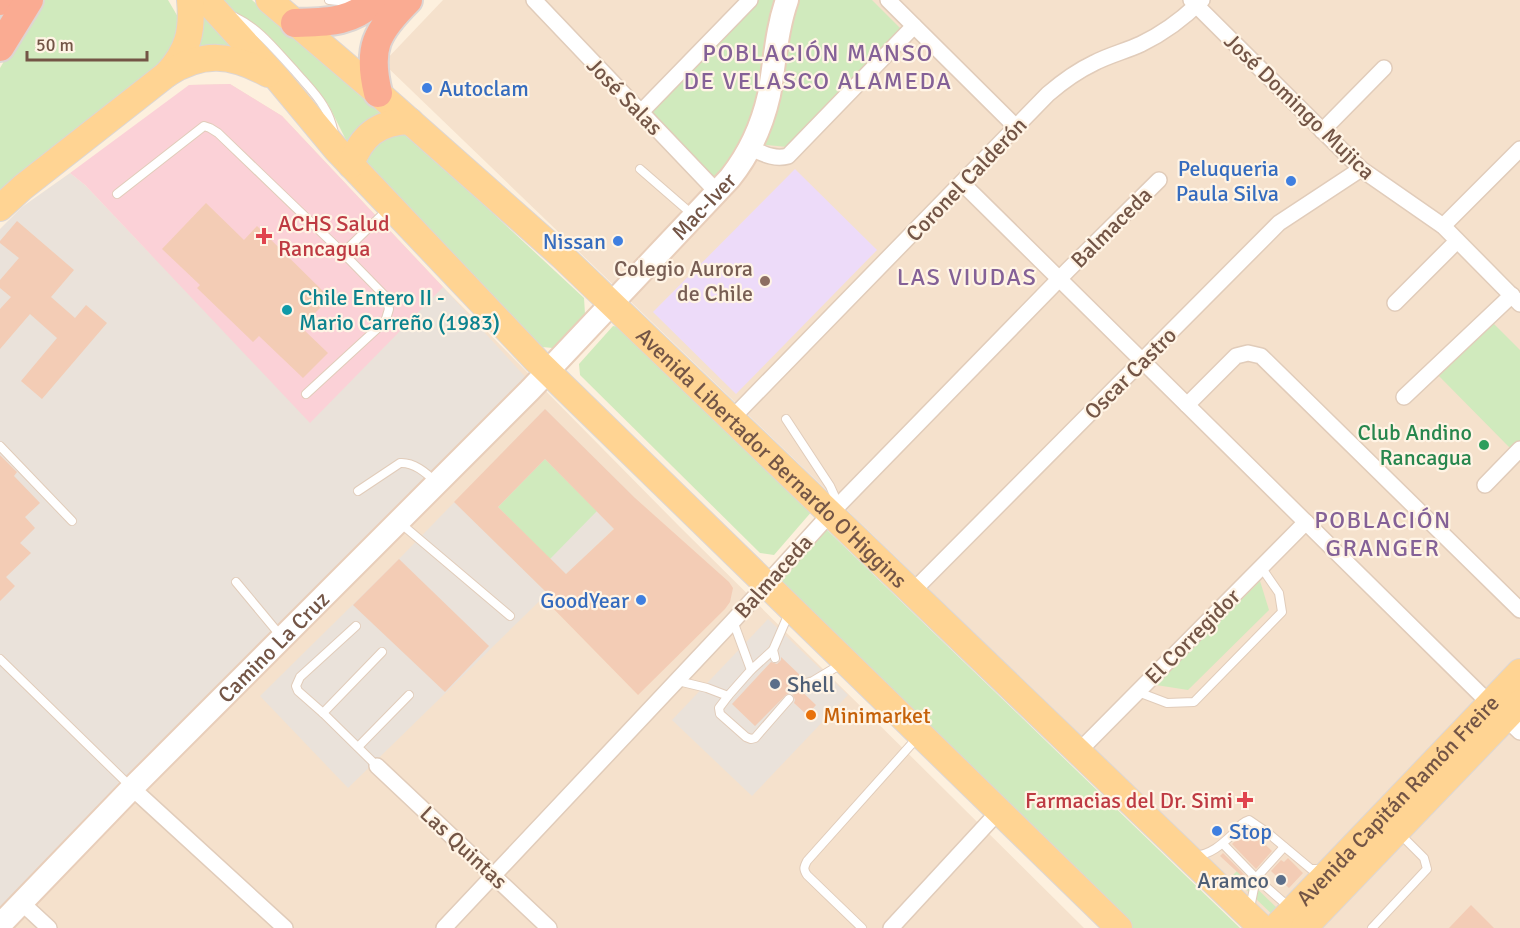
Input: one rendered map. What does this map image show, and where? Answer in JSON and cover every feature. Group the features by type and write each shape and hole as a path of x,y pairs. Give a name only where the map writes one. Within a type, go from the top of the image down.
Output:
{"highway":[{"path":"0,47 29,0"},
{"path":"283,9 336,21 353,16 376,0"},
{"path":"378,93 373,62 375,44 384,25 408,0"}],"main road":[{"path":"167,74 180,57 189,37 190,0"},
{"path":"211,5 390,208 547,372 1119,928"},
{"name":"Avenida Libertador Bernardo O'Higgins","path":"283,9 562,256 730,419 835,510 912,592 1255,922"},
{"path":"0,208 23,187 177,68 196,60 218,57 246,64 277,78"},
{"path":"344,157 373,132 390,123 410,121"},
{"name":"Avenida Capitán Ramón Freire","path":"1275,928 1298,919 1397,831 1509,714 1520,672"},
{"name":"Avenida Capitán Ramón Freire","path":"1298,919 1332,868 1509,714"}],"street":[{"path":"641,112 750,0"},
{"name":"Mac-Iver","path":"547,372 717,192 735,171 750,148 766,105 778,34 788,0"},
{"path":"888,0 1016,128"},
{"name":"Coronel Calderón","path":"730,419 1048,94 1070,76 1094,62 1157,36 1171,27 1196,2"},
{"name":"José Domingo Mujica","path":"1196,2 1361,169 1443,226 1516,300"},
{"name":"José Salas","path":"541,3 717,192"},
{"path":"750,148 769,156 781,158 788,156 914,26"},
{"path":"1322,131 1384,68"},
{"path":"1443,226 1520,148"},
{"name":"Oscar Castro","path":"912,592 1279,223 1361,169"},
{"name":"Balmaceda","path":"444,928 835,510 1159,180"},
{"path":"962,183 1306,522 1509,714"},
{"path":"1395,303 1457,241"},
{"path":"1404,397 1516,300"},
{"path":"1187,405 1236,356 1248,353 1260,356 1520,610"},
{"name":"Camino La Cruz","path":"0,925 132,788 547,372"},
{"path":"1485,485 1520,449"},
{"name":"El Corregidor","path":"1078,752 1306,522"},
{"name":"Las Quintas","path":"377,766 549,928"},
{"path":"132,788 285,928"},
{"path":"891,928 999,811"},
{"path":"22,903 49,928"}],"lane":[{"path":"329,0 349,2 354,0"},
{"path":"211,5 256,30 317,96 332,124 344,157"},
{"path":"117,194 204,126 210,128 343,253 386,297 389,309 386,319 306,394"},
{"path":"640,169 695,216"},
{"path":"343,253 390,208"},
{"path":"786,419 830,486 835,510"},
{"path":"0,446 72,521"},
{"path":"358,490 405,462 415,466 437,483"},
{"path":"398,521 510,616"},
{"path":"1137,692 1167,704 1194,702 1282,612 1279,593 1261,567"},
{"path":"236,582 283,639"},
{"path":"789,699 755,738 751,739 718,711 751,670 774,654 791,609"},
{"path":"733,621 751,670"},
{"path":"356,626 300,677 296,686 298,692 377,766"},
{"path":"323,713 382,652"},
{"path":"0,659 132,788"},
{"path":"801,685 813,681 846,662"},
{"path":"676,681 707,688 728,696"},
{"path":"358,747 408,695"},
{"path":"862,928 807,875 804,867 920,735"},
{"path":"1187,856 1208,853 1223,844 1244,822 1249,820 1311,868 1316,870 1332,868"},
{"path":"1372,928 1427,869 1424,858 1397,831"},
{"path":"1223,844 1298,919"},
{"path":"1255,922 1256,878 1284,847"}],"shaded area":[{"path":"443,0 1520,0 1520,928 1281,928 383,63"},
{"path":"230,84 282,116 443,287 679,526 1084,928 0,928 189,85"},
{"name":"ACHS Salud Rancagua","path":"230,84 282,116 443,287 310,423 85,185 70,173 189,85"},
{"name":"Colegio Aurora de Chile","path":"795,169 877,250 736,394 653,312"},
{"path":"70,173 85,185 310,422 443,287 529,381 0,910 0,229 22,207"},
{"path":"545,409 640,503 348,788 260,696 399,559"},
{"path":"768,619 848,695 752,796 672,720"}],"green space":[{"path":"40,0 168,0 178,17 178,39 163,63 0,194 0,68"},
{"path":"218,0 252,0 484,205 584,298 585,314 553,348 542,347 389,191 350,148 328,104 268,35 230,11"},
{"path":"757,0 872,0 903,31 787,147 747,143 717,180 650,111"},
{"path":"196,8 240,56 202,54 193,42"},
{"path":"1489,319 1520,350 1520,441 1511,449 1435,372"},
{"path":"613,326 626,328 813,510 774,555 760,553 580,375 579,364"},
{"path":"545,459 597,511 550,559 498,507"},
{"path":"826,529 1240,928 1126,928 776,585"},
{"path":"1260,581 1269,610 1188,690 1156,685"},
{"path":"1238,870 1278,909 1275,917 1232,876"}],"building":[{"path":"206,203 244,240 257,226 330,298 301,327 328,353 303,378 259,336 253,342 197,288 200,285 162,249"},
{"path":"17,221 74,270 51,297 75,318 86,305 107,323 42,399 21,381 57,338 30,314 0,349 0,309 11,297 0,288 0,280 19,258 0,241"},
{"path":"545,409 635,498 729,582 733,588 730,602 638,695 542,597 547,593 454,502","holes":["545,459 614,529 566,574 498,507"]},
{"path":"0,455 17,472 14,476 40,503 25,517 35,528 20,543 31,553 6,577 15,586 0,601"},
{"path":"399,559 489,646 445,692 353,605"},
{"path":"781,657 802,677 795,678 794,684 816,705 807,715 794,703 793,695 787,694 755,726 732,704 771,662 777,664"},
{"path":"1248,828 1272,851 1256,869 1232,844"},
{"path":"1223,853 1250,880 1248,882 1220,856"},
{"path":"1288,858 1303,873 1289,888 1271,871 1281,860 1284,862"},
{"path":"1471,905 1494,928 1449,928"}],"place":[{"name":"Autoclam","path":"427,88"},
{"name":"Peluqueria Paula Silva","path":"1291,181"},
{"name":"ACHS Salud Rancagua","path":"264,236"},
{"name":"Nissan","path":"618,241"},
{"name":"Colegio Aurora de Chile","path":"765,281"},
{"name":"Chile Entero II - Mario Carreño (1983)","path":"287,310"},
{"name":"Club Andino Rancagua","path":"1484,445"},
{"name":"GoodYear","path":"641,600"},
{"name":"Shell","path":"775,684"},
{"name":"Minimarket","path":"811,715"},
{"name":"Farmacias del Dr. Simi","path":"1245,800"},
{"name":"Stop","path":"1217,831"},
{"name":"Aramco","path":"1281,880"}],"district":[{"name":"POBLACIÓN MANSO DE VELASCO ALAMEDA","path":"818,67"},
{"name":"LAS VIUDAS","path":"967,277"},
{"name":"POBLACIÓN GRANGER","path":"1383,534"}]}
